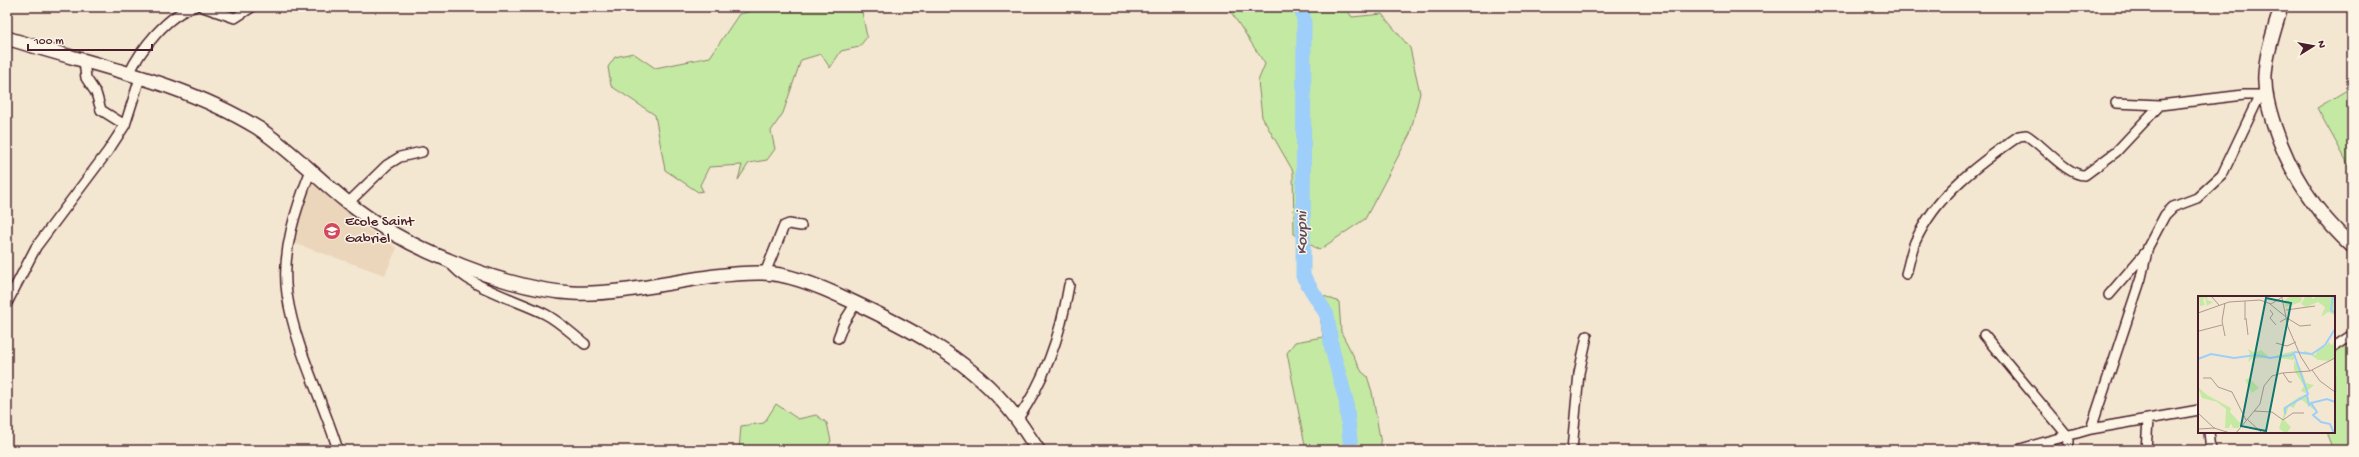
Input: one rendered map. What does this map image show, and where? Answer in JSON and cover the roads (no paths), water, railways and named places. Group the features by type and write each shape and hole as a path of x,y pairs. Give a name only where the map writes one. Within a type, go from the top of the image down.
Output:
{"main road":[{"path":"2281,7 2267,56 2263,95 2281,145 2300,185 2315,208 2352,246"},
{"path":"7,38 190,94 256,127 298,157 348,203 406,240 449,261 504,279 546,290 571,293 608,291 725,274 765,273 809,284 856,303 911,330 960,361 983,380 1017,420 1038,450"}],"street":[{"path":"7,303 36,247 108,151 125,125 134,76 153,37 183,11 194,7"},
{"path":"203,7 235,18 252,7"},
{"path":"84,61 86,78 96,93 101,110 125,125"},
{"path":"2109,295 2146,252 2165,215 2180,204 2197,198 2222,175 2263,95 2244,95 2160,105 2116,103"},
{"path":"1906,274 1914,243 1925,222 1953,186 2018,136 2026,135 2062,164 2079,174 2085,175 2116,152 2160,105"},
{"path":"348,203 387,165 400,157 422,152"},
{"path":"312,170 302,192 290,237 286,276 287,294 307,366 338,450"},
{"path":"765,273 784,226 789,224 801,226"},
{"path":"2091,429 2141,278 2146,252"},
{"path":"449,261 454,269 467,280 546,315 585,344"},
{"path":"1017,420 1038,384 1059,336 1069,285"},
{"path":"838,338 844,322 856,303"},
{"path":"1984,335 2067,435 2069,441 2068,450"},
{"path":"1572,450 1579,374 1587,336"},
{"path":"2335,346 2352,336"},
{"path":"2017,450 2091,429 2198,410"},
{"path":"2146,450 2148,420"},
{"path":"2209,433 2211,450"}],"waterway":[{"name":"Koupni","path":"1301,7 1304,20 1303,276 1327,315 1332,349 1346,400 1351,450"}],"place":[{"name":"Ecole Saint Gabriel","path":"332,231"}]}
